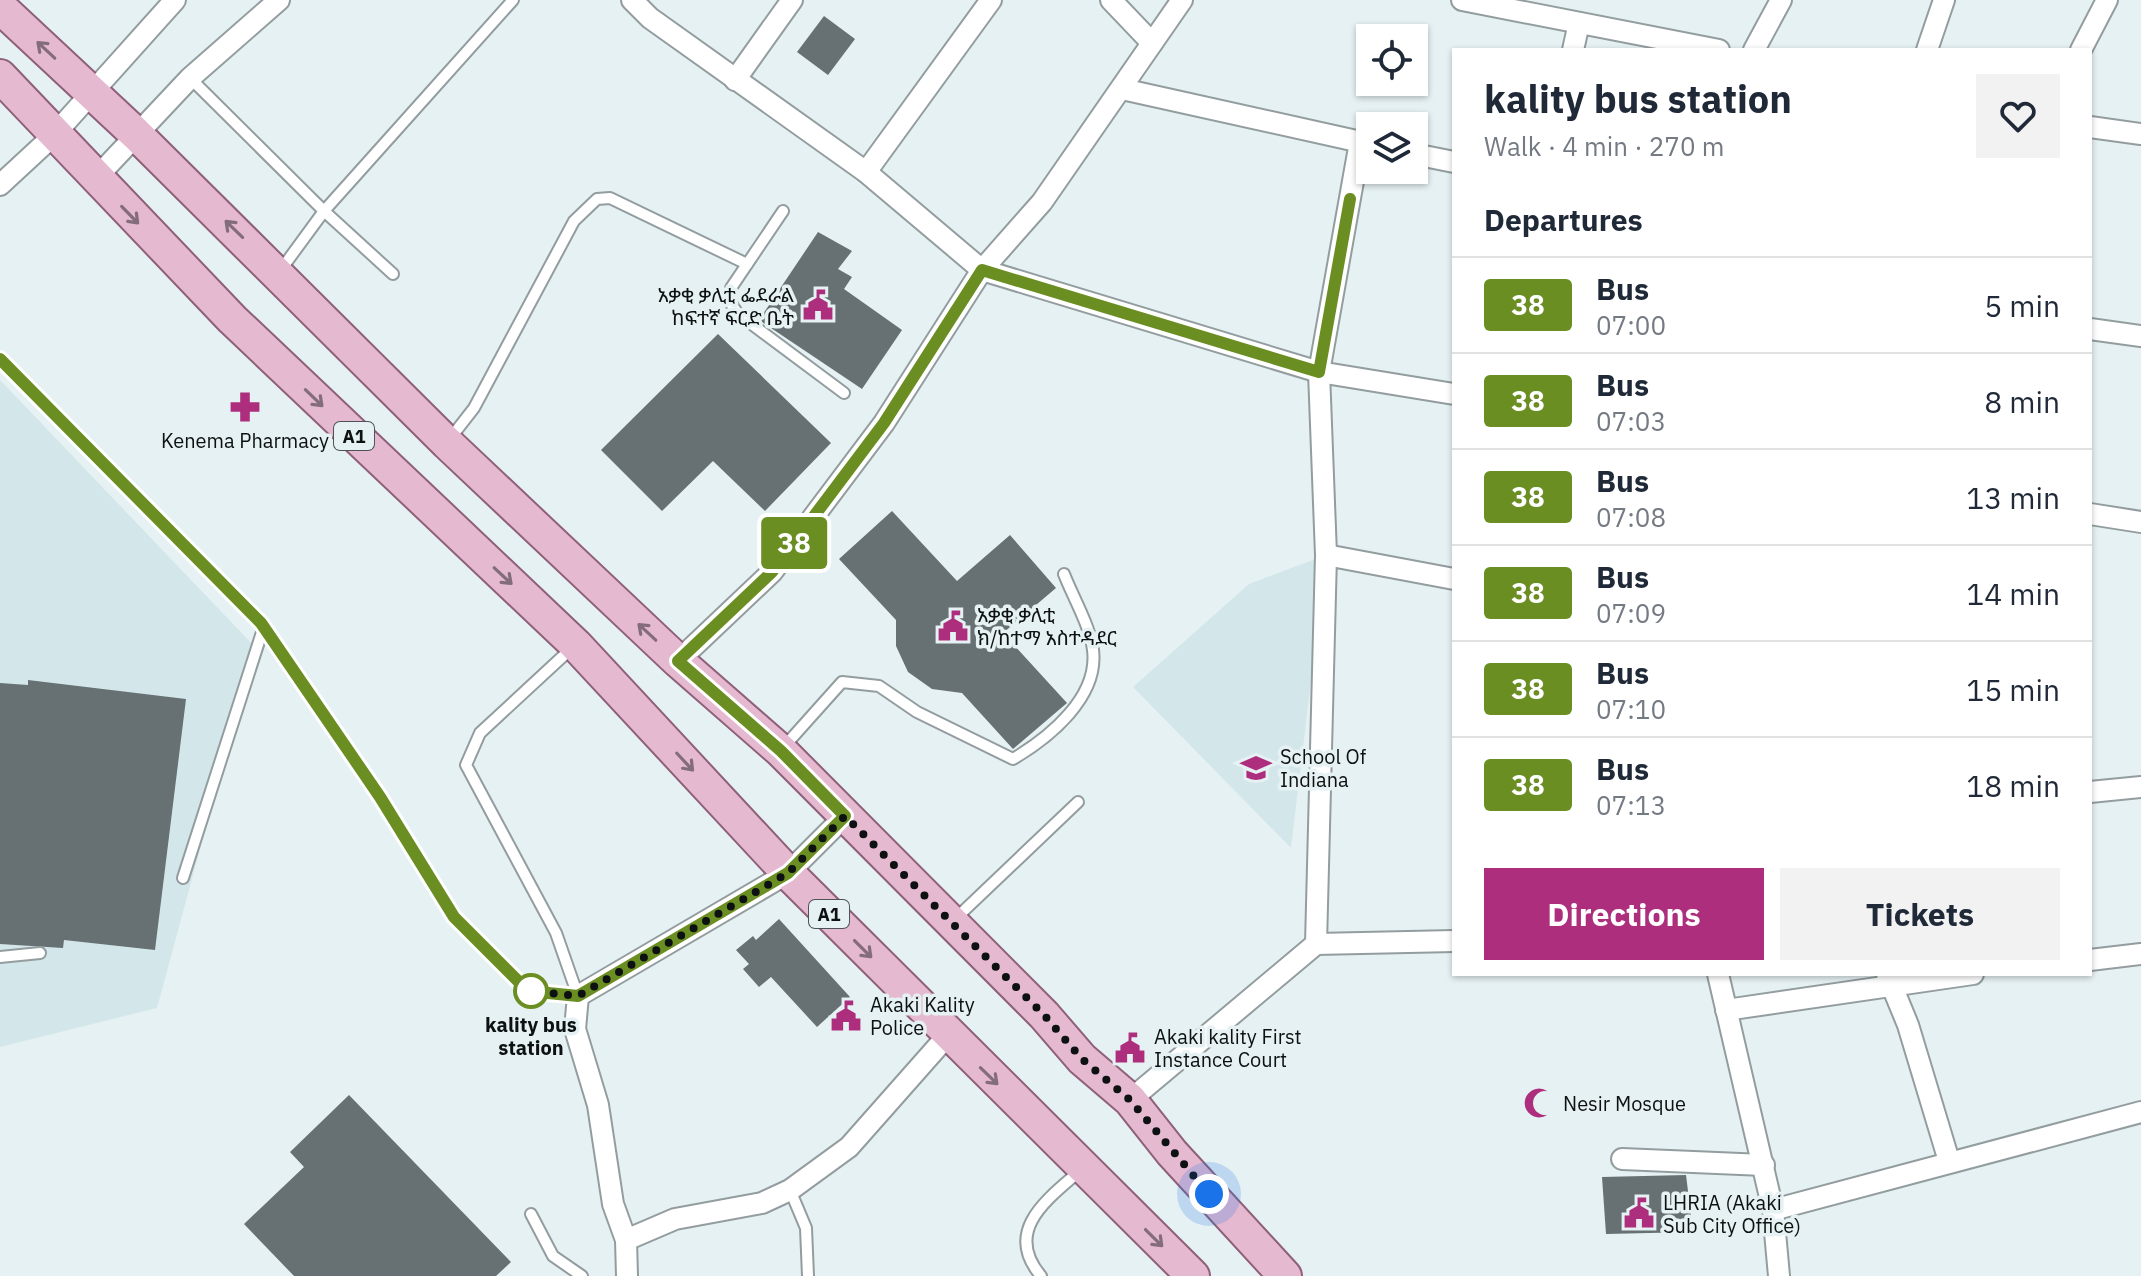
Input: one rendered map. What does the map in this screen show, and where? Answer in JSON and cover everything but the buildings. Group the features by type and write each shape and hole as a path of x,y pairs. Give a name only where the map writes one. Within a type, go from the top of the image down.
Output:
{"main road":[{"path":"0,7 279,273 447,443 678,661 781,751 952,922 1082,1059 1130,1100 1172,1153 1285,1276"},
{"name":"A1","path":"0,76 53,136 232,319 576,645 788,873 1193,1276"}],"street":[{"path":"0,185 53,136 175,0"},
{"path":"95,179 190,78 279,0"},
{"path":"632,0 650,18 866,172 982,270 1319,372 1452,394"},
{"path":"735,80 792,0"},
{"path":"866,172 991,0"},
{"path":"1111,0 1152,43"},
{"path":"678,661 772,572 884,423 982,270 1042,202 1182,0"},
{"path":"1462,0 1709,48"},
{"path":"1755,48 1781,0"},
{"path":"1928,48 1944,0"},
{"path":"2082,48 2107,0"},
{"path":"1573,48 1579,23"},
{"path":"1122,89 1356,141"},
{"path":"2092,127 2141,134"},
{"path":"1428,157 1452,162"},
{"path":"1316,944 1326,555 1319,372 1357,184"},
{"path":"2092,329 2141,336"},
{"path":"2092,514 2141,522"},
{"path":"1326,555 1452,579"},
{"path":"2092,792 2141,787"},
{"path":"627,1276 626,1240 613,1204 598,1105 575,1029 578,996 788,873 845,816"},
{"path":"1130,1100 1316,944 1452,941"},
{"path":"2092,960 2141,954"},
{"path":"1718,976 1764,1165 1773,1210 1779,1276"},
{"path":"1726,1010 1888,979 1939,976"},
{"path":"1888,979 1908,1025 1949,1161"},
{"path":"626,1240 675,1219 762,1203 790,1190 849,1147 948,1035"},
{"path":"1773,1210 2141,1112"},
{"path":"1622,1159 1764,1165"}],"lane":[{"path":"279,273 324,211 513,0"},
{"path":"190,78 324,211 393,274"},
{"path":"447,443 474,408 574,221 597,199 610,198 747,264"},
{"path":"783,211 731,288 730,302 738,314 844,393"},
{"path":"0,359 263,629 380,797 454,917 528,991 578,996 556,933 466,765 480,733 576,645"},
{"path":"781,751 842,682 879,686 917,712 1013,759 1038,744 1089,690 1094,649 1064,574"},
{"path":"183,878 263,629"},
{"path":"952,922 1078,802"},
{"path":"0,957 40,953"},
{"path":"1041,1276 1032,1265 1026,1233 1034,1211 1083,1168"},
{"path":"790,1190 806,1228 808,1276"},
{"path":"531,1214 553,1256 582,1276"}],"shaded area":[{"path":"0,380 255,647 157,1008 0,1047"},
{"name":"School Of Indiana","path":"1326,555 1291,848 1133,687 1249,584"}],"bus line":[{"name":"38","path":"0,359 261,623 380,797 454,917 528,991 578,996 788,873 845,816 781,751 678,661 772,572 884,423 982,270 1319,372 1350,199"}],"place":[{"name":"አቃቂ ቃሊቲ ፌደራል ከፍተኛ ፍርድ ቤት","path":"818,305"},
{"name":"Kenema Pharmacy","path":"245,407"},
{"name":"አቃቂ ቃሊቲ ክ/ከተማ አስተዳደር","path":"953,626"},
{"name":"School Of Indiana","path":"1256,768"},
{"name":"kality bus station","path":"531,991"},
{"name":"Akaki Kality Police","path":"846,1016"},
{"name":"Akaki kality First Instance Court","path":"1130,1048"},
{"name":"Nesir Mosque","path":"1539,1103"},
{"name":"LHRIA (Akaki Sub City Office)","path":"1639,1213"}],"route":[{"path":"531,991 528,991 578,996 788,873 845,816 1044,1015 1082,1059 1130,1100 1209,1194"}]}
